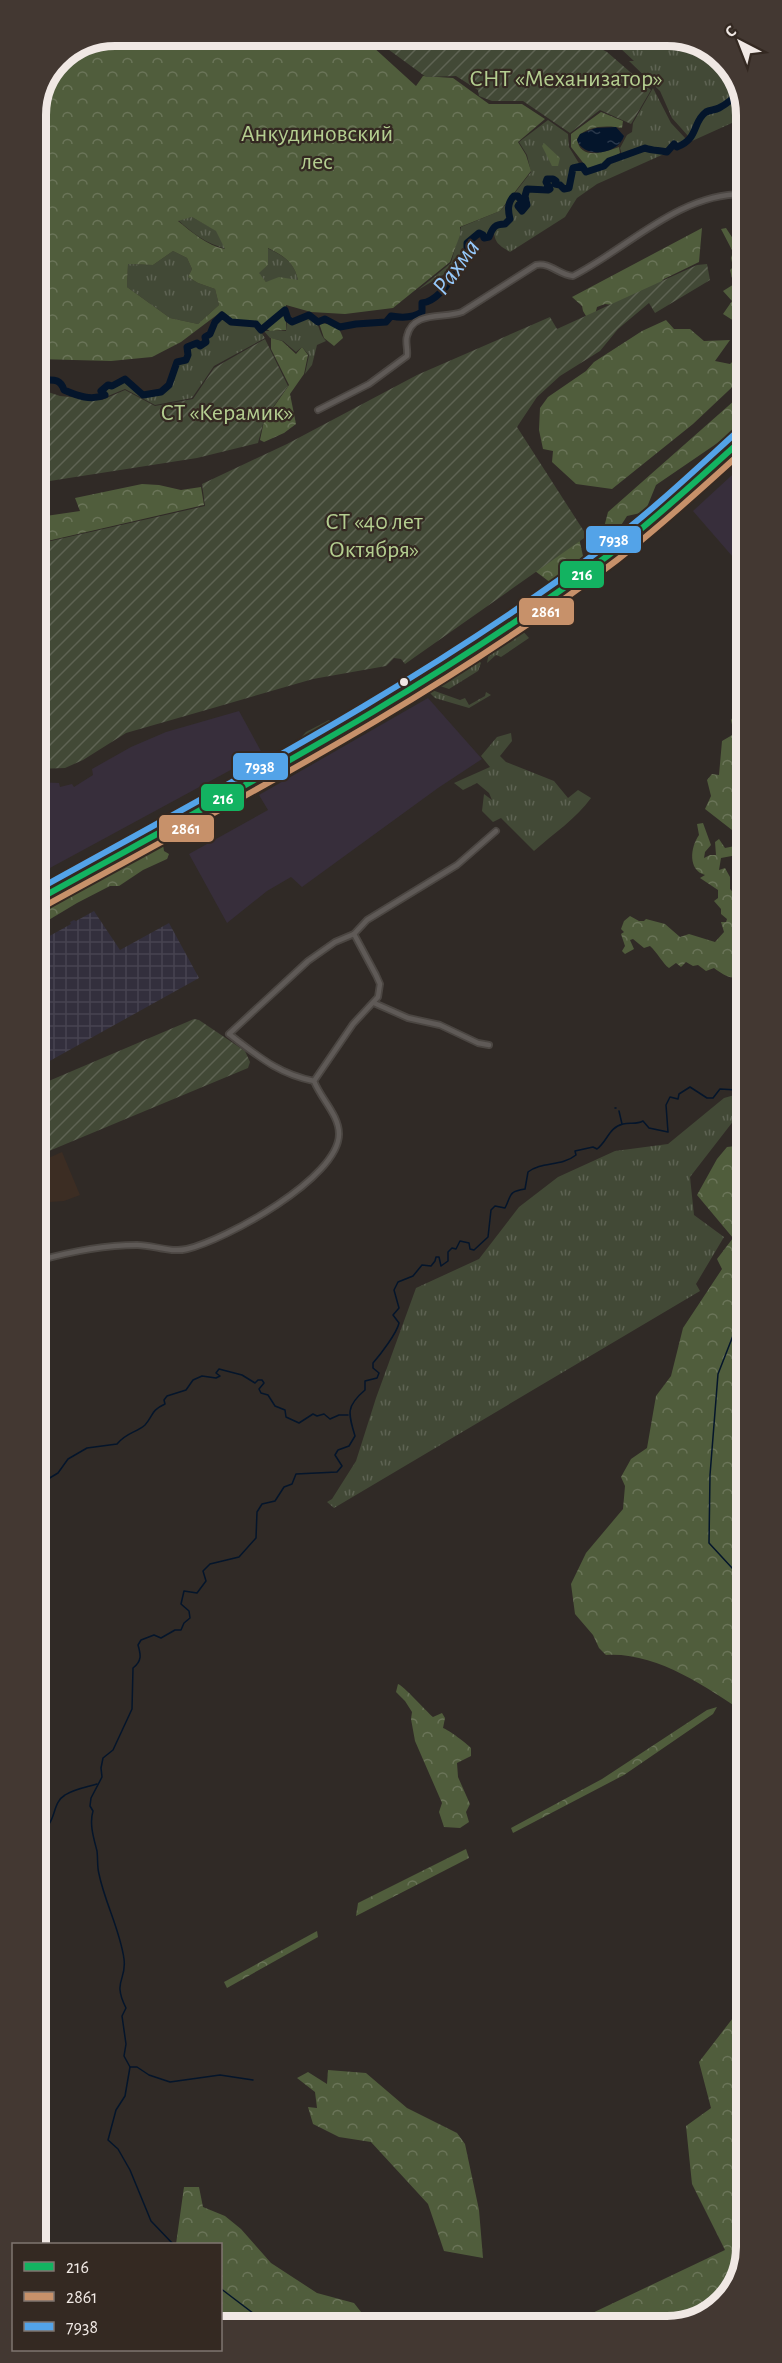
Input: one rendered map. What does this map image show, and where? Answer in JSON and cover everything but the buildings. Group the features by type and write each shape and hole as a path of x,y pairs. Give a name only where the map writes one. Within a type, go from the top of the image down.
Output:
{"main road":[{"path":"391,704 551,597 612,552 736,445"},
{"path":"46,895 369,717 485,649 626,552 736,456"},
{"path":"46,900 351,727"}],"street":[{"path":"318,410 369,384 407,356 406,336 424,317 439,314 454,315 462,312 536,265 546,264 566,275 573,276 666,217 716,196 735,194"},
{"path":"314,1081 282,1072 229,1034 308,961 335,942 354,934 360,926 374,916 457,865 496,831"},
{"path":"314,1081 348,1030 378,997 380,984 354,934"},
{"path":"374,1003 408,1018 440,1025 478,1043 489,1045"},
{"path":"46,1260 119,1246 140,1245 179,1250 197,1246 271,1211 311,1178 331,1155 339,1139 337,1122 314,1081"}],"shaded area":[{"path":"736,471 736,561 693,511"},
{"path":"428,698 482,759 438,788 302,887 291,877 267,891 227,923 189,854 268,810 259,795"},
{"path":"239,711 262,753 46,870 46,782 59,783 60,787 72,784 74,787 93,775 92,769 131,747 166,732"},
{"path":"94,911 120,950 169,923 199,978 46,1063 46,938 71,924 70,922"},
{"path":"62,1152 80,1195 64,1201 49,1202 46,1194 46,1166 48,1165 46,1159"}],"green space":[{"name":"Анкудиновский лес","path":"115,46 373,46 416,86 423,76 453,78 489,104 522,104 545,119 518,142 526,155 531,171 500,211 460,227 460,235 450,262 393,308 345,314 311,312 286,305 286,330 270,331 254,322 232,320 222,311 181,342 152,357 111,361 46,359 46,115 52,89 58,77 77,58 89,52","holes":["192,217 216,231 225,249 206,242 178,221","268,248 288,260 298,280 279,277 266,282 259,273 268,265","173,251 187,258 192,269 188,277 215,289 219,305 198,324 170,318 127,287 128,264 153,265"]},
{"name":"СНТ «Механизатор»","path":"384,46 597,47 607,52 651,90 631,124 600,110 570,133 523,101 492,101 479,96 478,90 456,76 426,77"},
{"path":"619,47 671,47 693,52 710,62 710,72 720,72 733,97 718,108 704,113 689,137 672,118 660,91 629,61 634,61"},
{"path":"653,88 671,123 686,139 677,145 674,143 666,151 645,147 622,155 620,148 627,135 632,132 633,123"},
{"path":"734,100 736,121 690,140 705,115 726,107"},
{"path":"601,112 623,121 622,128 604,126 585,131 577,139 579,146 588,153 619,147 620,153 597,167 588,169 571,147 571,134"},
{"path":"548,120 568,134 569,147 580,165 571,167 568,186 564,187 558,183 558,180 546,177 544,181 547,189 527,187 523,207 521,206 523,199 519,194 514,194 531,172 527,155 519,142"},
{"path":"544,143 560,158 558,166 552,166 542,146"},
{"path":"645,150 664,154 597,184 577,198 565,217 510,252 496,241 494,229 512,220 509,210 513,200 517,199 516,206 522,213 529,206 527,196 529,191 548,192 551,188 549,181 554,182 554,186 567,190 571,187 574,169 582,169 586,173"},
{"path":"508,202 506,213 508,219 496,223 485,236 478,232 466,243 461,264 418,290 451,263 461,227 500,211"},
{"path":"192,217 217,231 226,249 200,238 178,220"},
{"path":"702,228 699,262 664,279 653,291 621,306 605,304 597,307 594,319 589,321 582,306 572,297"},
{"path":"726,228 736,243 736,280 733,282 730,270 733,267 731,258 733,252 721,229"},
{"path":"267,248 287,260 298,280 266,282 258,273 268,265"},
{"path":"173,251 187,258 192,269 188,277 215,289 219,305 198,324 170,318 127,287 128,264 153,265"},
{"name":"СТ «40 лет Октября»","path":"707,264 710,280 655,313 649,303 618,329 600,351 560,376 537,397 517,427 587,536 405,664 401,659 394,658 386,666 313,679 126,733 83,760 65,768 46,769 46,542 205,506 202,484 287,444 417,375 550,317 557,329 697,265"},
{"path":"736,283 736,321 723,314 732,301 723,291"},
{"path":"223,316 231,323 256,325 265,338 214,366 192,398 155,405 125,389 108,396 102,391 125,380 143,396 161,392 169,385 178,362 186,360 189,355 188,348 197,344 200,347 206,342 206,337"},
{"path":"305,317 317,324 326,341 317,345 312,365 305,374 309,355 302,347 296,352 283,341 270,338 264,331 286,331 287,321 290,324 297,323"},
{"path":"666,320 674,329 690,329 704,341 730,340 715,361 730,364 736,358 736,384 693,424 612,489 576,484 552,462 553,451 543,449 539,430 540,408 548,397 586,371 594,362 642,331"},
{"path":"319,323 334,326 343,338 334,346 324,338"},
{"path":"271,338 282,341 296,354 302,347 308,355 304,374 290,394 296,424 284,433 264,442 260,440 264,421 289,385 271,349"},
{"name":"СТ «Керамик»","path":"265,339 288,386 264,420 258,443 197,458 46,482 46,393 102,400 125,390 155,406 193,399 214,368"},
{"path":"736,399 736,430 656,485 645,512 627,516 611,541 601,539 608,512"},
{"path":"142,484 181,490 201,487 204,505 46,541 46,516 80,511 75,498"},
{"path":"579,538 583,556 559,578 551,583 535,571"},
{"path":"521,629 529,638 501,657 496,655 487,663 489,652"},
{"path":"477,659 481,663 478,671 449,689 440,686 439,682"},
{"path":"432,690 460,700 465,698 469,705 485,696 486,692 491,695 469,708 435,698 429,692"},
{"path":"736,712 736,831 705,809 711,796 707,780 712,774 719,775 722,741 734,734 731,720"},
{"path":"329,720 334,724 333,729 301,748 297,747 297,742 306,732"},
{"path":"511,733 512,741 500,756 506,762 554,781 568,798 578,790 591,798 572,819 534,851 501,818 493,822 482,811 484,794 492,800 489,793 477,783 463,790 454,783 490,767 481,756 497,737"},
{"path":"703,823 711,845 705,852 704,858 716,855 715,842 719,839 725,848 736,847 736,855 721,858 719,870 725,868 730,877 730,889 736,896 736,968 734,970 736,977 722,974 714,968 706,971 698,965 693,966 686,962 681,967 676,963 669,968 650,946 644,948 633,939 630,940 634,949 625,954 622,951 625,946 621,934 624,932 621,929 624,921 630,916 639,921 646,919 665,924 680,937 689,934 715,942 724,932 721,922 726,922 727,919 721,914 721,909 714,901 718,898 718,890 700,878 705,875 699,872 693,864 692,852 699,835 697,824"},
{"path":"163,845 164,851 169,854 167,859 143,870 119,886 110,886 77,903 46,922 46,906 150,847"},
{"path":"194,1019 199,1020 245,1051 250,1062 248,1068 46,1152 46,1082"},
{"path":"736,1095 736,1118 690,1177 694,1215 724,1237 696,1284 700,1291 334,1508 327,1502 332,1499 356,1461 416,1288 479,1259 519,1207 558,1177 615,1151 668,1144 724,1098"},
{"path":"736,1146 736,1707 697,1682 661,1665 643,1659 606,1655 575,1614 571,1584 586,1553 623,1509 625,1486 621,1477 631,1459 647,1448 656,1396 671,1376 683,1328 722,1269 717,1259 733,1238 697,1195 717,1159 727,1147"},
{"path":"398,1684 433,1717 442,1713 445,1718 443,1728 471,1748 471,1756 457,1763 458,1777 470,1804 466,1812 469,1822 460,1828 444,1827 439,1812 442,1803 415,1741 412,1712 396,1692"},
{"path":"717,1707 713,1714 624,1775 513,1833 511,1828 602,1779 707,1710"},
{"path":"466,1849 469,1858 356,1916 358,1903"},
{"path":"317,1931 318,1937 227,1988 224,1982"},
{"path":"736,2014 736,2248 732,2270 721,2290 712,2299 705,2305 684,2314 676,2316 586,2316 725,2250 692,2184 686,2126 711,2108 699,2062"},
{"path":"328,2070 366,2073 407,2108 457,2133 465,2144 479,2210 483,2258 444,2251 428,2204 371,2142 339,2137 313,2124 308,2107 317,2108 315,2092 297,2078 308,2072 327,2084"},
{"path":"184,2187 199,2187 203,2207 225,2216 241,2229 271,2263 317,2293 354,2303 364,2316 222,2316 222,2243 176,2243"}],"water":[{"path":"616,127 624,136 616,147 609,150 594,152 587,150 577,140 580,134 596,128"}],"waterway":[{"name":"Рахма","path":"46,380 59,382 64,390 90,398 105,395 101,391 108,385 112,386 125,379 143,395 161,392 169,385 177,362 186,360 187,347 197,343 200,346 206,342 205,337 210,334 215,322 222,315 231,322 256,324 261,330 285,310 288,319 292,322 309,315 318,322 325,319 340,327 386,322 391,316 407,317 419,314 422,312 422,303 431,300 441,292 452,274 461,267 467,253 467,243 479,233 484,238 489,237 495,227 505,224 510,219 510,201 514,196 518,196 521,201 518,206 522,211 527,205 525,196 527,189 548,190 550,189 546,182 547,179 553,179 556,181 555,184 564,189 569,188 573,168 582,166 586,172 645,148 667,152 674,144 677,147 689,140 706,112 717,109 733,98"},
{"path":"172,2243 151,2221 130,2170 118,2149 108,2140 116,2110 125,2096 130,2067 124,2056 126,2044 122,2016 126,2008 120,1992 124,1959 98,1871 92,1826 93,1811 90,1806 91,1798 102,1777 103,1758 113,1750 132,1709 133,1668 140,1658 138,1645 141,1640 154,1635 161,1638 175,1630 181,1630 190,1618 189,1611 181,1604 184,1591 197,1593 206,1581 203,1571 210,1564 239,1557 256,1538 257,1512 262,1504 275,1501 284,1487 292,1484 296,1474 337,1472 342,1466 335,1455 338,1450 349,1446 355,1436 350,1410 354,1401 365,1390 365,1381 377,1378 379,1373 373,1368 373,1363 398,1327 399,1323 393,1315 399,1308 394,1290 398,1282 413,1276 422,1265 431,1266 436,1257 439,1257 441,1266 448,1261 448,1252 452,1248 456,1249 460,1241 469,1243 470,1249 474,1250 488,1237 491,1210 495,1206 505,1208 513,1193 525,1189 528,1172 533,1169 570,1159 576,1155 575,1151 593,1147 597,1149 614,1128 623,1124 643,1121 649,1128 668,1132 666,1105 670,1097 678,1099 679,1094 690,1087 707,1098 713,1098 720,1089 736,1090"},
{"path":"619,1111 622,1124"},
{"path":"736,1328 718,1374 710,1475 709,1543 736,1572"},
{"path":"46,1480 58,1473 68,1459 87,1448 117,1444 124,1437 145,1425 154,1411 165,1404 164,1400 167,1396 186,1390 193,1380 202,1376 216,1378 220,1376 216,1373 219,1369 242,1375 255,1383 262,1380 264,1383 259,1389 261,1393 268,1395 275,1406 285,1410 286,1417 299,1423 313,1414 317,1416 324,1414 330,1419 339,1415 348,1415"},
{"path":"46,1827 49,1825 60,1799 76,1790 97,1784"},
{"path":"130,2067 137,2067 149,2075 170,2082 220,2075 253,2080"},
{"path":"222,2290 257,2316"}],"transit line":[{"name":"7938","path":"46,885 255,770 468,642 537,596 621,534 736,433"},
{"name":"216","path":"46,895 257,779 473,650 610,554 736,445"},
{"name":"2861","path":"46,905 336,744 479,657 549,610 617,560 736,457"}]}
